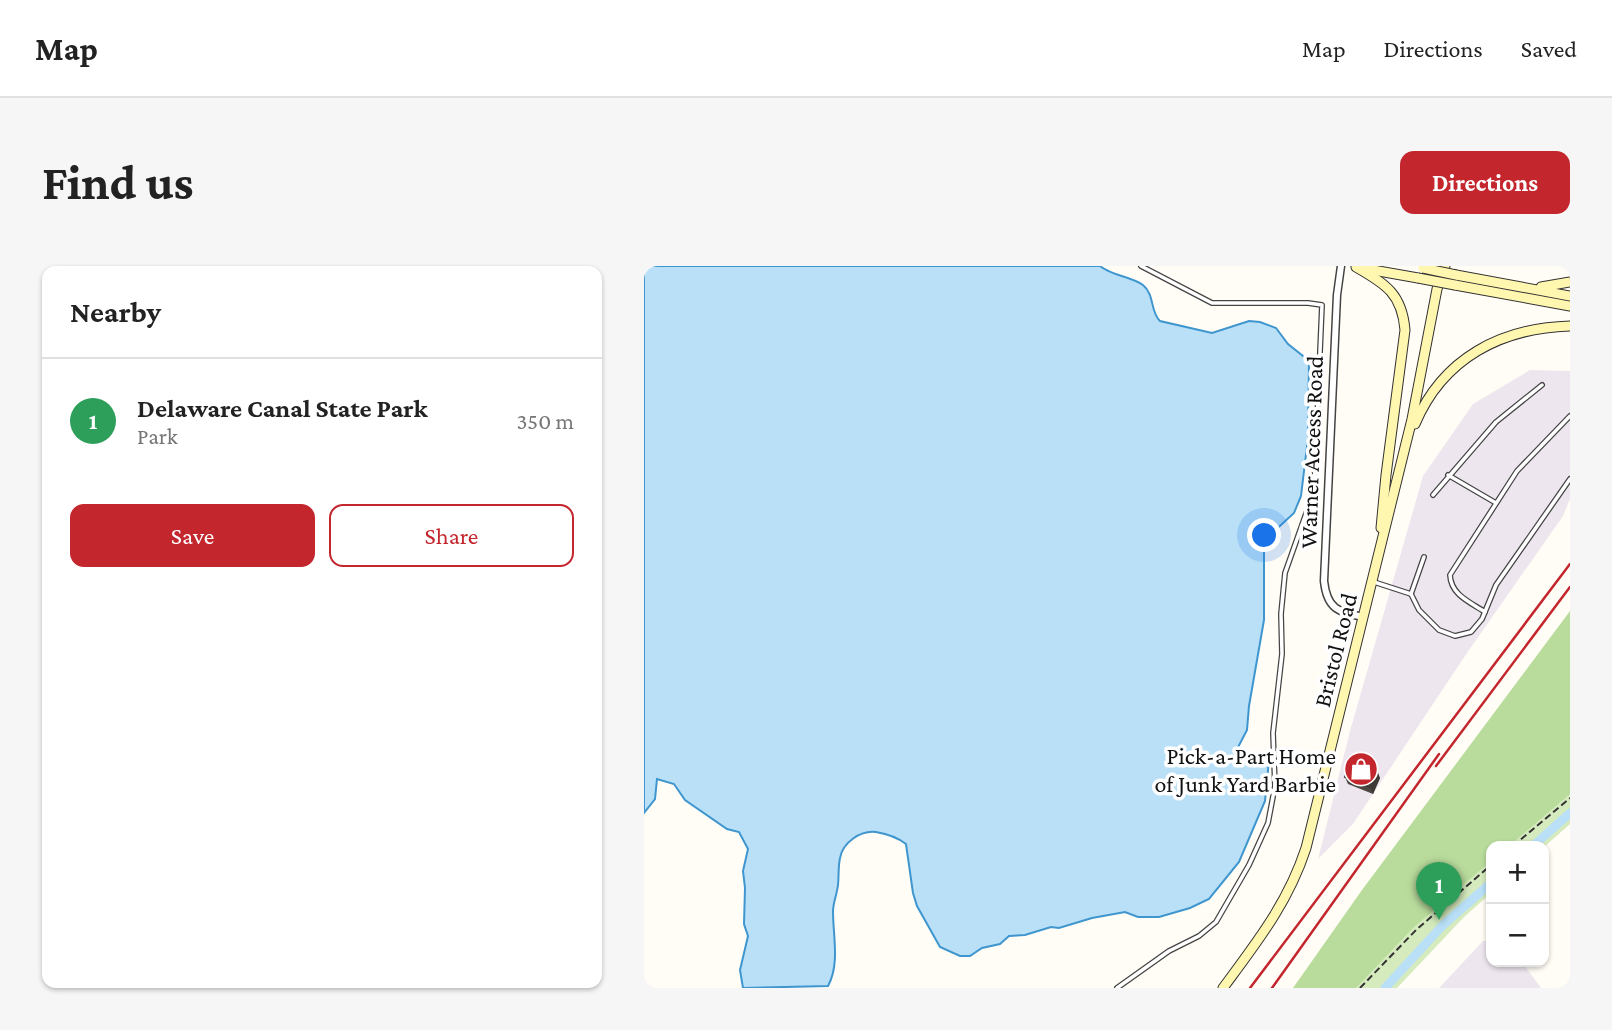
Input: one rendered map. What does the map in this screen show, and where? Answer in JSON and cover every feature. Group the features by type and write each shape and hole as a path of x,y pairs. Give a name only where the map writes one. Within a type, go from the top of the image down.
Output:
{"main road":[{"path":"1355,266 1418,278 1527,288 1570,296"},
{"path":"1355,266 1391,291 1399,301 1404,316 1405,331 1386,475 1381,543"},
{"path":"1390,506 1431,288 1439,266"},
{"path":"1390,506 1412,419 1437,289 1445,266"},
{"path":"1418,267 1456,280 1570,306"},
{"path":"1527,288 1558,286 1570,282"},
{"path":"1390,506 1417,420 1446,376 1471,355 1500,339 1538,329 1570,326"},
{"name":"Bristol Road","path":"1223,988 1281,908 1298,871 1390,506"}],"street":[{"name":"Warner Access Road","path":"1341,266 1337,295 1324,581 1325,592 1334,606 1345,613 1363,617"}],"lane":[{"path":"1117,988 1169,951 1205,932 1216,922 1249,865 1268,823 1275,786 1273,733 1282,654 1283,590 1289,558 1314,491 1322,305 1212,303 1142,266"},
{"path":"1433,495 1496,422 1542,385"},
{"path":"1485,612 1458,595 1450,585 1450,575 1517,471 1570,416"},
{"path":"1448,475 1496,503"},
{"path":"1424,557 1411,594 1419,610 1439,630 1455,636 1471,632 1485,612 1496,585 1570,479"},
{"path":"1372,582 1411,594"}],"path":[{"path":"1520,841 1570,798"},
{"path":"1360,988 1416,930 1486,869"}],"shaded area":[{"path":"1530,370 1570,371 1570,499 1563,516 1467,653 1353,824 1318,859 1350,731 1423,476 1473,404"},
{"path":"1483,941 1486,941 1486,967 1526,967 1541,988 1439,988"}],"green space":[{"path":"1570,611 1570,794 1515,841 1486,841 1486,865 1413,928 1356,988 1293,988 1362,890"},
{"path":"1570,783 1570,824 1549,843 1505,841"},
{"path":"1486,857 1486,897 1397,988 1354,988 1414,922"}],"water":[{"path":"644,266 1100,266 1143,285 1160,321 1212,333 1249,321 1260,322 1276,328 1288,344 1303,356 1309,363 1308,438 1301,496 1294,513 1269,536 1264,548 1264,620 1247,730 1234,755 1240,760 1269,760 1265,801 1239,862 1209,899 1159,917 1138,917 1125,912 1059,928 1051,927 1025,935 1009,936 1000,944 982,948 970,956 960,956 940,947 917,906 906,844 884,834 864,833 849,842 840,858 833,911 835,959 828,986 743,988 740,970 748,936 744,924 743,871 748,849 739,832 727,829 685,800 674,784 657,779 655,799 644,813"}],"building":[{"path":"1352,760 1377,770 1370,787 1345,777"}],"waterway":[{"path":"1539,841 1570,813"},
{"path":"1385,988 1443,925 1486,887"}],"railway":[{"path":"1250,988 1570,564"},
{"path":"1436,766 1570,587"},
{"path":"1272,988 1439,754"}],"place":[{"name":"Pick-a-Part Home of Junk Yard Barbie","path":"1361,769"},
{"name":"Delaware Canal State Park","path":"1439,920"}]}
